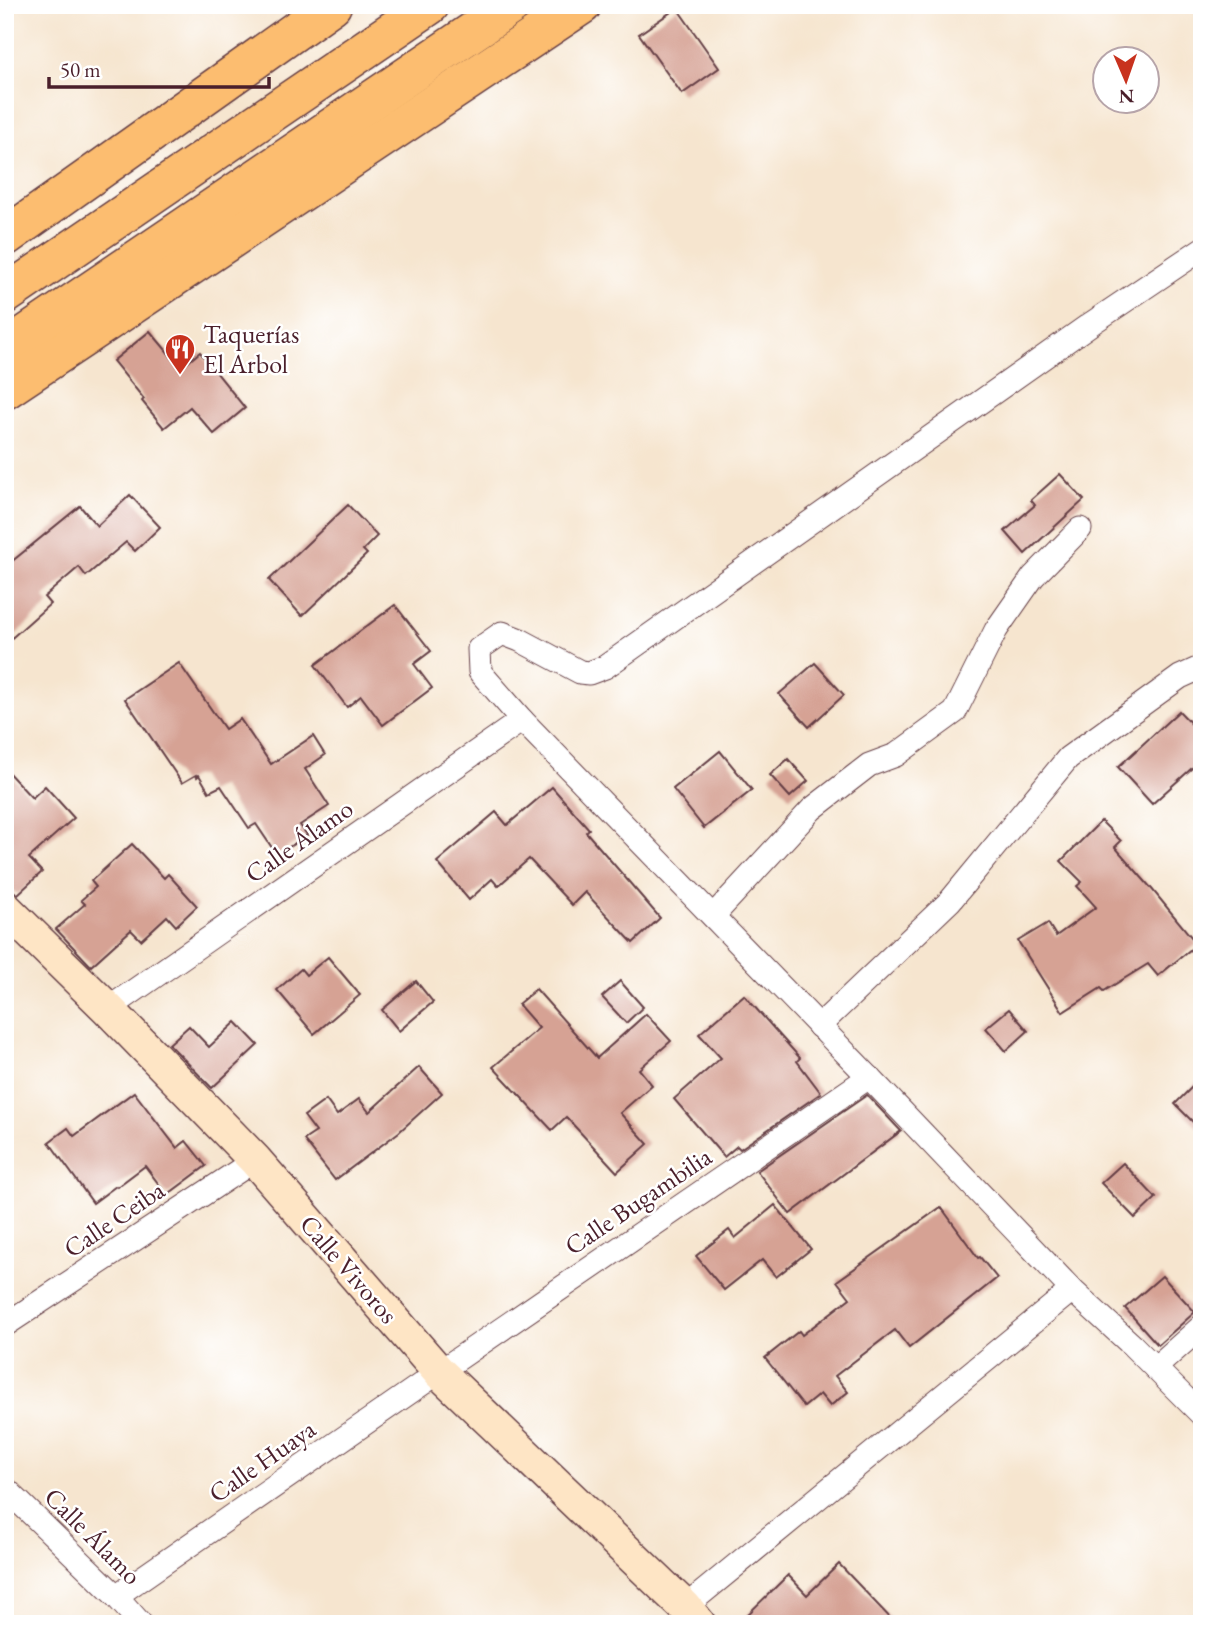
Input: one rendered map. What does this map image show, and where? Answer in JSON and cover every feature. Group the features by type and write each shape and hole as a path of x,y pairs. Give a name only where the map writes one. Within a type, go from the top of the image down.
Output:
{"highway":[{"path":"5,237 332,5"},
{"path":"5,295 430,5"},
{"path":"5,349 512,5"},
{"path":"5,390 582,5"}],"street":[{"path":"1202,250 1070,339 605,667 589,673 580,672 502,632 479,649 480,672 522,720 1072,1290 1202,1415"},
{"path":"713,916 811,809 869,765 896,755 955,712 996,630 1033,577 1080,529"},
{"path":"819,1026 950,901 1068,758 1180,677 1202,667"},
{"name":"Calle Álamo","path":"108,1009 522,720"},
{"name":"Calle Vivoros","path":"5,908 255,1160 439,1371 692,1616"},
{"name":"Calle Bugambilia","path":"439,1371 869,1077"},
{"name":"Calle Ceiba","path":"5,1325 255,1160"},
{"path":"692,1616 1072,1290"},
{"path":"1154,1368 1202,1326"},
{"name":"Calle Huaya","path":"116,1596 439,1371"},
{"name":"Calle Álamo","path":"5,1488 116,1596 141,1624"}],"building":[{"path":"677,8 719,68 682,94 639,34"},
{"path":"150,331 181,368 200,352 245,408 214,434 190,407 164,428 113,361"},
{"path":"1060,474 1084,500 1025,554 1005,531 1035,505 1031,500"},
{"path":"130,495 160,527 135,551 126,542 86,576 79,567 44,597 50,604 5,644 5,567 80,506 97,526"},
{"path":"348,505 377,536 363,550 367,554 302,616 269,580"},
{"path":"395,605 431,651 414,664 432,688 383,725 361,696 347,707 315,665"},
{"path":"179,663 225,729 240,719 271,764 313,736 325,755 305,769 329,806 300,825 307,835 277,855 256,824 249,828 221,786 209,792 199,775 182,783 125,699"},
{"path":"815,663 844,695 809,727 779,694"},
{"path":"1179,711 1202,735 1202,759 1152,804 1118,767"},
{"path":"720,751 752,790 704,828 673,789"},
{"path":"788,759 808,781 790,797 770,775"},
{"path":"5,769 32,798 45,786 74,818 29,858 42,872 18,894 5,884"},
{"path":"552,787 589,829 586,832 660,918 633,943 585,892 572,905 529,859 498,886 492,879 469,900 437,862 496,812 507,825"},
{"path":"1101,821 1121,841 1115,847 1197,944 1158,976 1148,964 1104,991 1101,988 1063,1012 1018,941 1048,923 1056,936 1096,907 1077,886 1082,882 1061,861"},
{"path":"132,844 164,878 168,874 197,906 176,926 167,916 141,940 131,930 91,966 56,929 85,904 81,900 96,887 91,881"},
{"path":"328,957 360,995 314,1034 277,990 301,969 306,975"},
{"path":"416,981 433,1002 399,1031 382,1010"},
{"path":"620,981 643,1007 626,1023 602,997"},
{"path":"536,989 597,1058 646,1014 671,1041 639,1069 652,1085 620,1113 648,1144 617,1172 566,1117 552,1130 493,1067 539,1028 518,1004"},
{"path":"744,995 800,1058 797,1061 821,1093 740,1149 737,1146 724,1157 674,1099 721,1058 699,1034"},
{"path":"1009,1009 1028,1031 1006,1051 986,1028"},
{"path":"236,1022 258,1045 212,1088 169,1044 189,1026 209,1047"},
{"path":"419,1067 442,1093 399,1132 335,1180 304,1140 316,1132 304,1116 326,1100 337,1115 359,1099 369,1112"},
{"path":"1202,1077 1202,1131 1175,1104"},
{"path":"134,1092 177,1148 186,1141 206,1166 167,1195 145,1166 93,1203 49,1142 68,1128 74,1136"},
{"path":"867,1095 901,1131 790,1214 757,1171"},
{"path":"1123,1163 1156,1198 1135,1218 1101,1183"},
{"path":"775,1205 811,1249 776,1277 762,1260 724,1290 696,1256 729,1230 735,1238"},
{"path":"941,1207 978,1258 980,1257 997,1278 909,1348 895,1330 835,1376 848,1392 830,1406 820,1394 804,1407 765,1358 799,1331 802,1335 850,1298 837,1281"},
{"path":"1162,1276 1195,1312 1158,1345 1125,1308"},
{"path":"839,1564 896,1624 738,1624 788,1575 807,1595"}],"place":[{"name":"Taquerías El Arbol","path":"180,376"}]}
